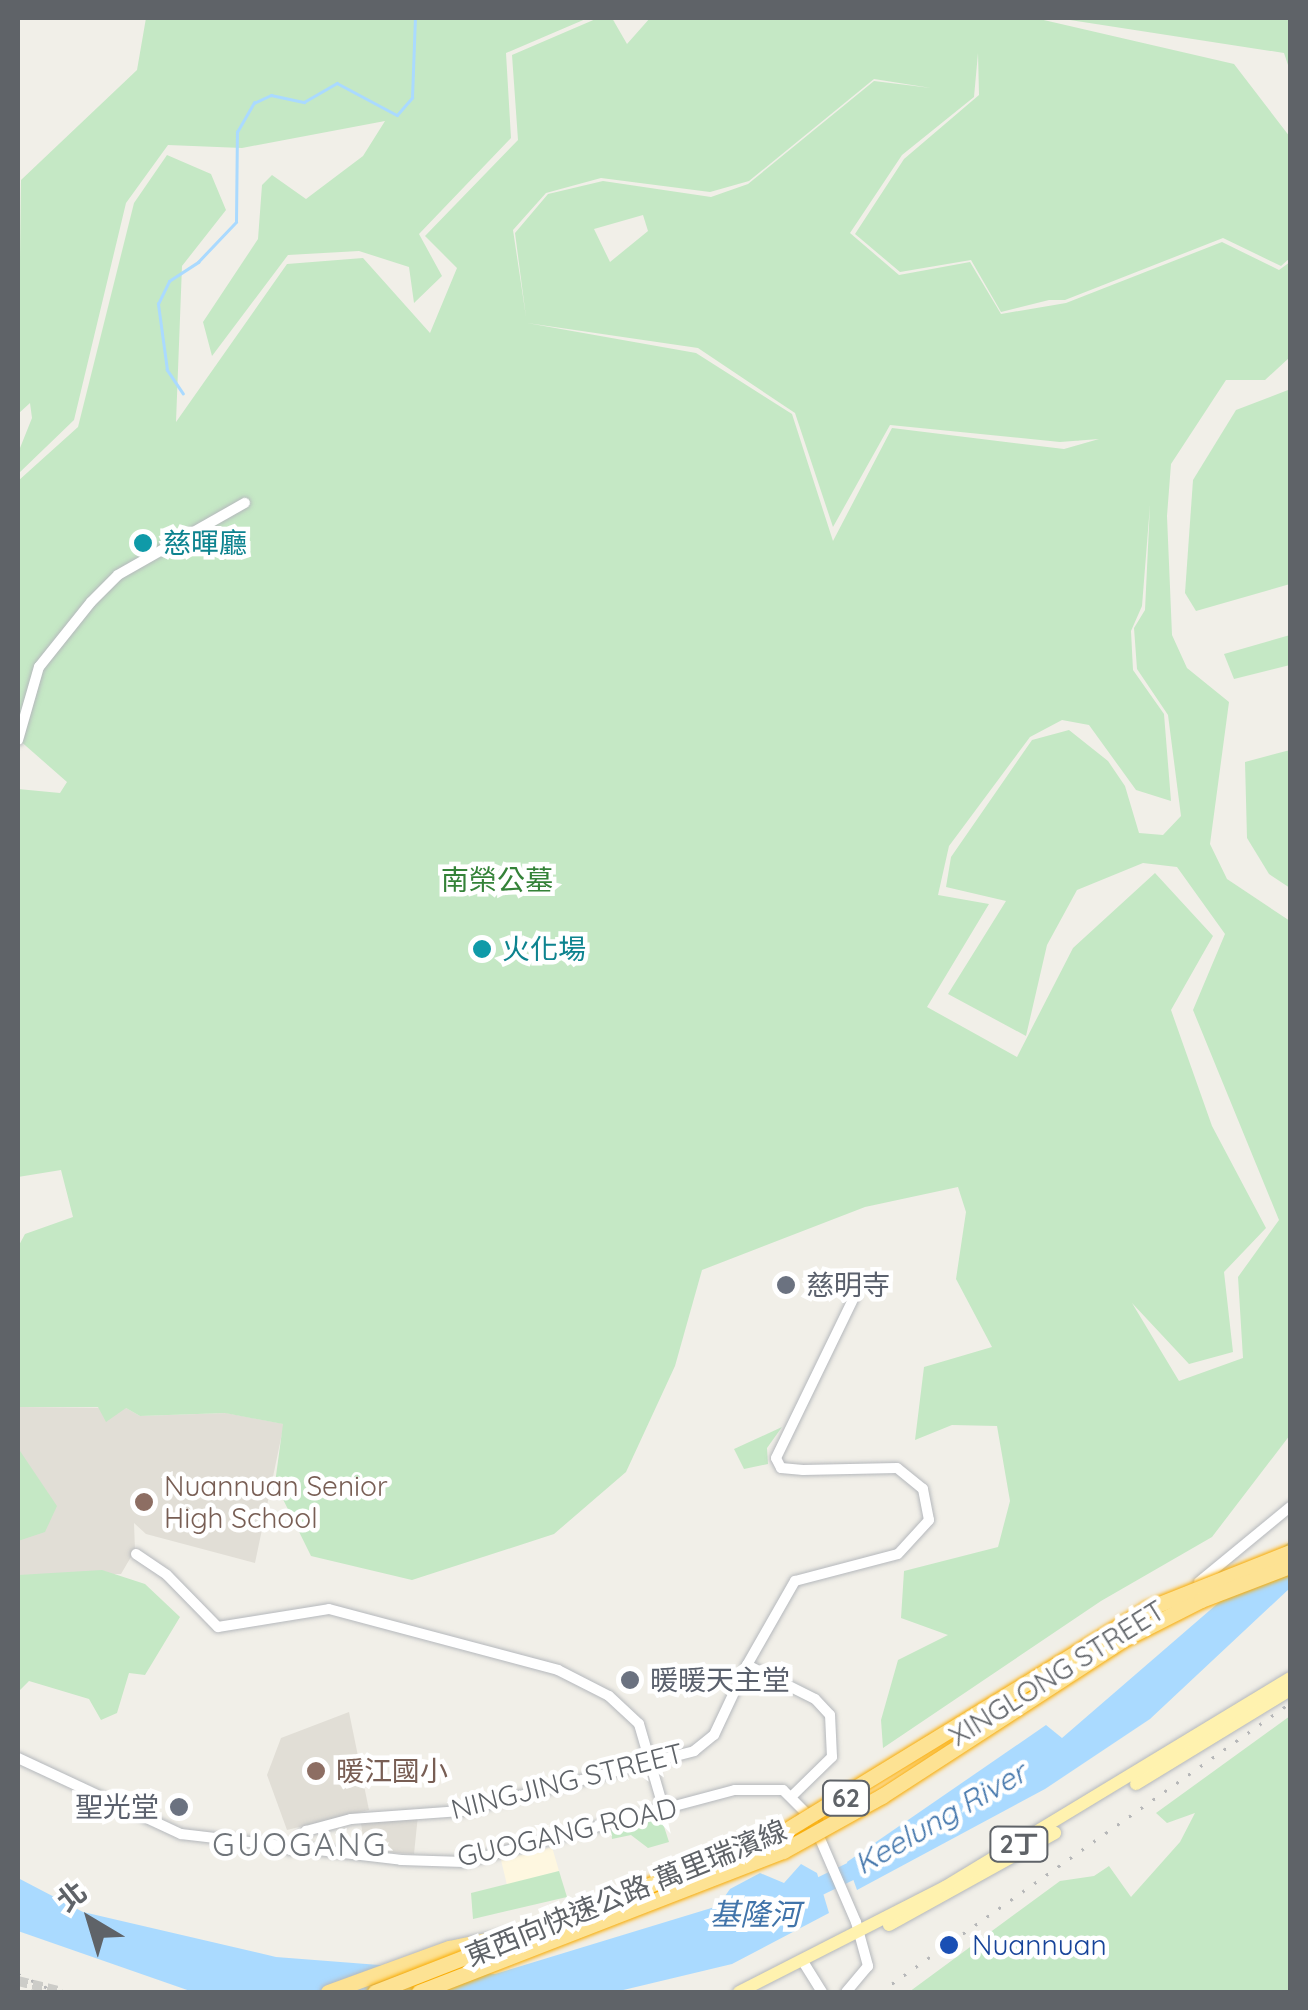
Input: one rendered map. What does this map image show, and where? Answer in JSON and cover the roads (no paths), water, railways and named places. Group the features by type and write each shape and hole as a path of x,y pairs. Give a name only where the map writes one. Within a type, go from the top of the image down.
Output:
{"highway":[{"name":"東西向快速公路 萬里瑞濱線","path":"375,1992 780,1834 934,1746 1118,1625 1290,1552"},
{"name":"東西向快速公路 萬里瑞濱線","path":"419,1992 782,1850 882,1796 1122,1640 1200,1600 1290,1566"},
{"path":"328,1992 449,1948 534,1931"}],"main road":[{"name":"2丁","path":"758,1992 856,1931 945,1887 1290,1678"},
{"name":"2丁","path":"856,1931 948,1896 1290,1690"},
{"name":"2丁","path":"739,1992 804,1964"}],"street":[{"path":"18,740 39,667 90,602 118,575 245,503"},
{"path":"846,1992 868,1966 815,1828 792,1796 832,1757 830,1715 815,1699 747,1666 795,1580 898,1554 929,1520 923,1489 897,1468 803,1470 782,1468 776,1458 855,1295 851,1281"},
{"name":"XINGLONG STREET","path":"815,1828 1214,1573 1290,1507"},
{"path":"136,1554 167,1574 218,1628 329,1609 558,1670 627,1711 648,1738 664,1810"},
{"name":"NINGJING STREET","path":"290,1850 306,1831 320,1827 384,1812 496,1804 694,1750 722,1721 747,1666"},
{"name":"GUOGANG ROAD","path":"18,1758 181,1834 290,1850 464,1862 735,1790 773,1788 792,1796"},
{"path":"804,1964 822,1992"}],"water":[{"path":"1290,1541 1290,1588 1150,1719 1045,1789 857,1890 847,1862 1046,1725 1062,1738"},
{"name":"基隆河","path":"801,1864 817,1873 829,1913 732,1964 615,1992 193,1992 18,1931 18,1878 83,1912 276,1957 495,1974 718,1906 730,1889 760,1873 784,1883"}],"waterway":[{"path":"183,394 167,370 158,304 169,281 198,262 236,222 237,132 254,103 271,95 304,102 337,83 397,115 412,98 415,18"},
{"name":"Keelung River","path":"804,1894 870,1862"}],"tunnel":[{"path":"18,1981 62,1992"}],"railway":[{"path":"880,1992 1290,1703"},
{"path":"18,1974 56,1992"}],"place":[{"name":"慈暉廳","path":"143,543"},
{"name":"火化場","path":"482,949"},
{"name":"慈明寺","path":"786,1285"},
{"name":"Nuannuan Senior High School","path":"144,1502"},
{"name":"暖暖天主堂","path":"630,1680"},
{"name":"暖江國小","path":"316,1771"},
{"name":"聖光堂","path":"179,1807"},
{"name":"Nuannuan","path":"949,1945"}],"district":[{"name":"GUOGANG","path":"300,1844"}],"park label":[{"name":"南榮公墓","path":"497,880"}]}
